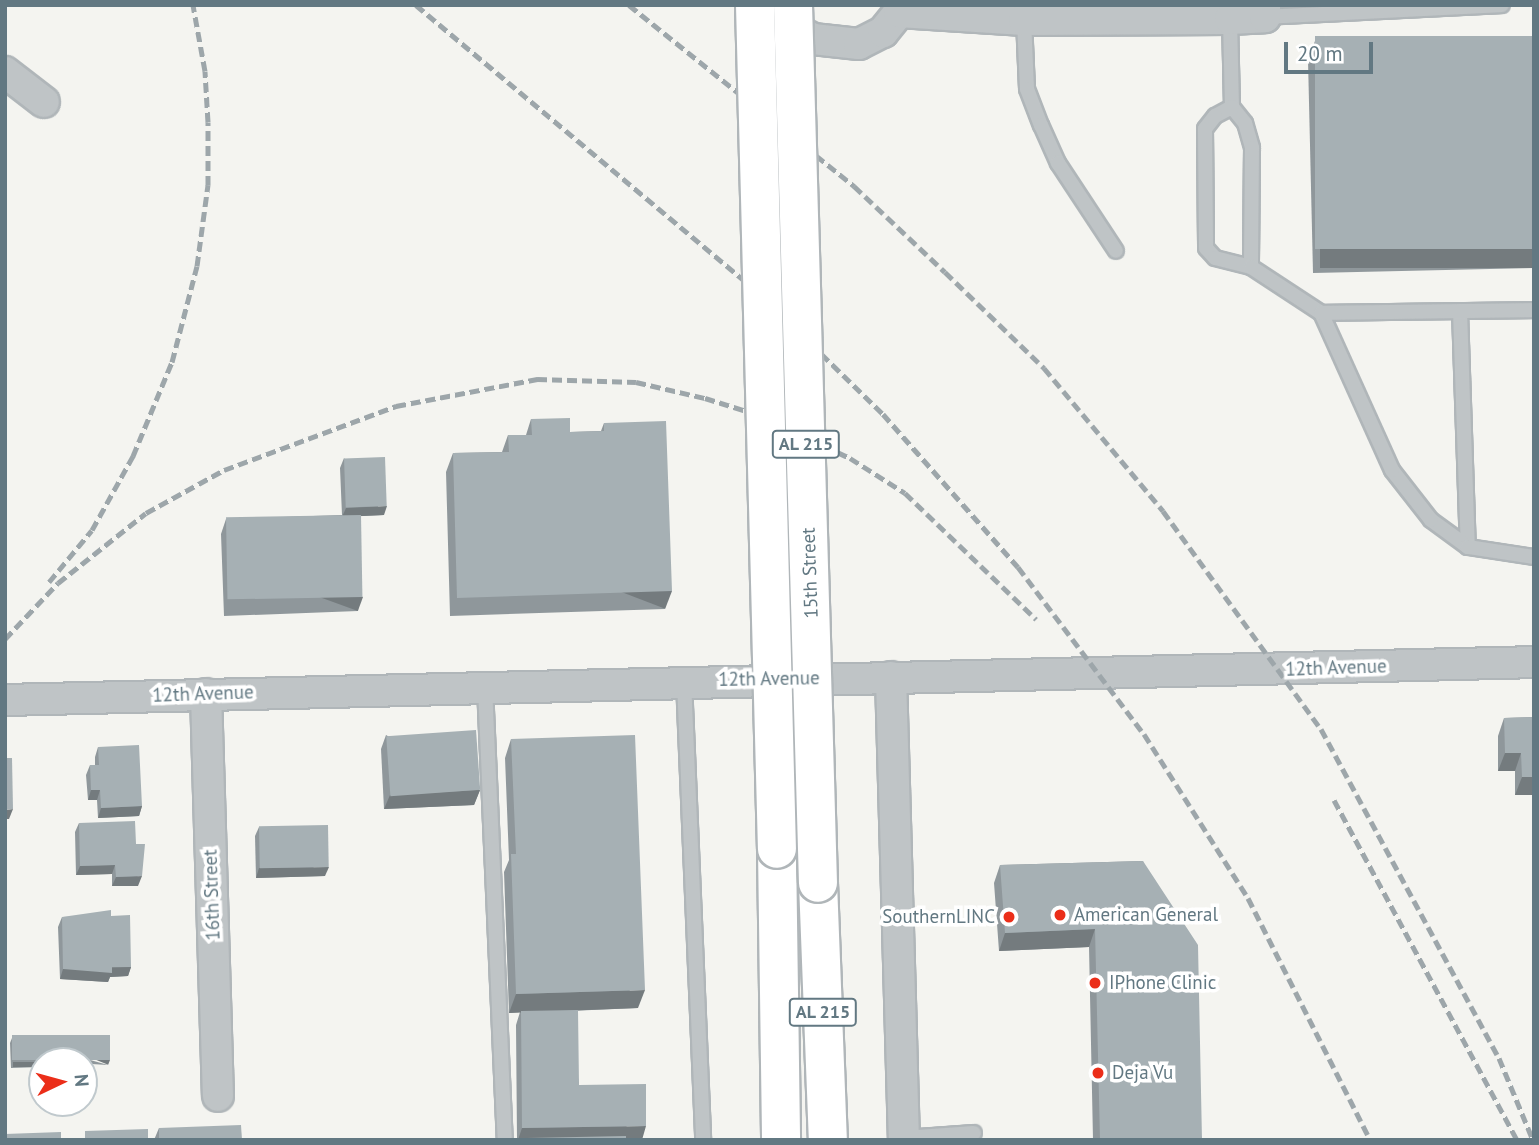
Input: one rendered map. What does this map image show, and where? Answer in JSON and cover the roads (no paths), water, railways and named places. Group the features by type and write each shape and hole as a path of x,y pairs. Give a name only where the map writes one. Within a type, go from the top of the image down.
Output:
{"main road":[{"name":"15th Street","path":"753,5 777,849 781,1140"},
{"name":"15th Street","path":"793,5 828,1140"}],"street":[{"path":"753,5 813,39 832,44 859,44 883,32 899,9 1024,20 1178,12 1230,19 1265,11"},
{"path":"5,72 44,102"},
{"name":"12th Avenue","path":"5,700 684,681 1534,662"},
{"path":"891,677 904,1139"},
{"name":"16th Street","path":"205,694 218,1096"}],"lane":[{"path":"1265,11 1502,5"},
{"path":"1230,19 1232,107 1245,123 1252,148 1251,267"},
{"path":"1024,20 1027,89 1041,125 1058,163 1116,251"},
{"path":"1232,107 1215,116 1205,129 1206,248 1215,258 1251,267 1321,313 1392,470 1431,520 1468,547 1534,557"},
{"path":"1321,313 1534,310"},
{"path":"1460,311 1468,547"},
{"path":"684,681 703,1140"},
{"path":"485,687 505,1140"},
{"path":"904,1139 974,1133"}],"railway":[{"path":"49,582 92,530 133,456 172,362 197,266 208,185 208,122 205,71 193,5"},
{"path":"416,5 757,291 883,414 1018,567 1144,734 1248,898 1370,1140"},
{"path":"629,5 854,186 945,272 1044,368 1163,511 1321,729 1499,1058 1533,1140"},
{"path":"5,639 58,583 146,513 224,470 396,406 537,379 636,382 705,398 756,414 850,458 905,493 1036,619"},
{"path":"1334,800 1517,1140"}],"place":[{"name":"American General","path":"1060,915"},
{"name":"SouthernLINC","path":"1009,917"},
{"name":"IPhone Clinic","path":"1095,983"},
{"name":"Deja Vu","path":"1098,1073"}]}
